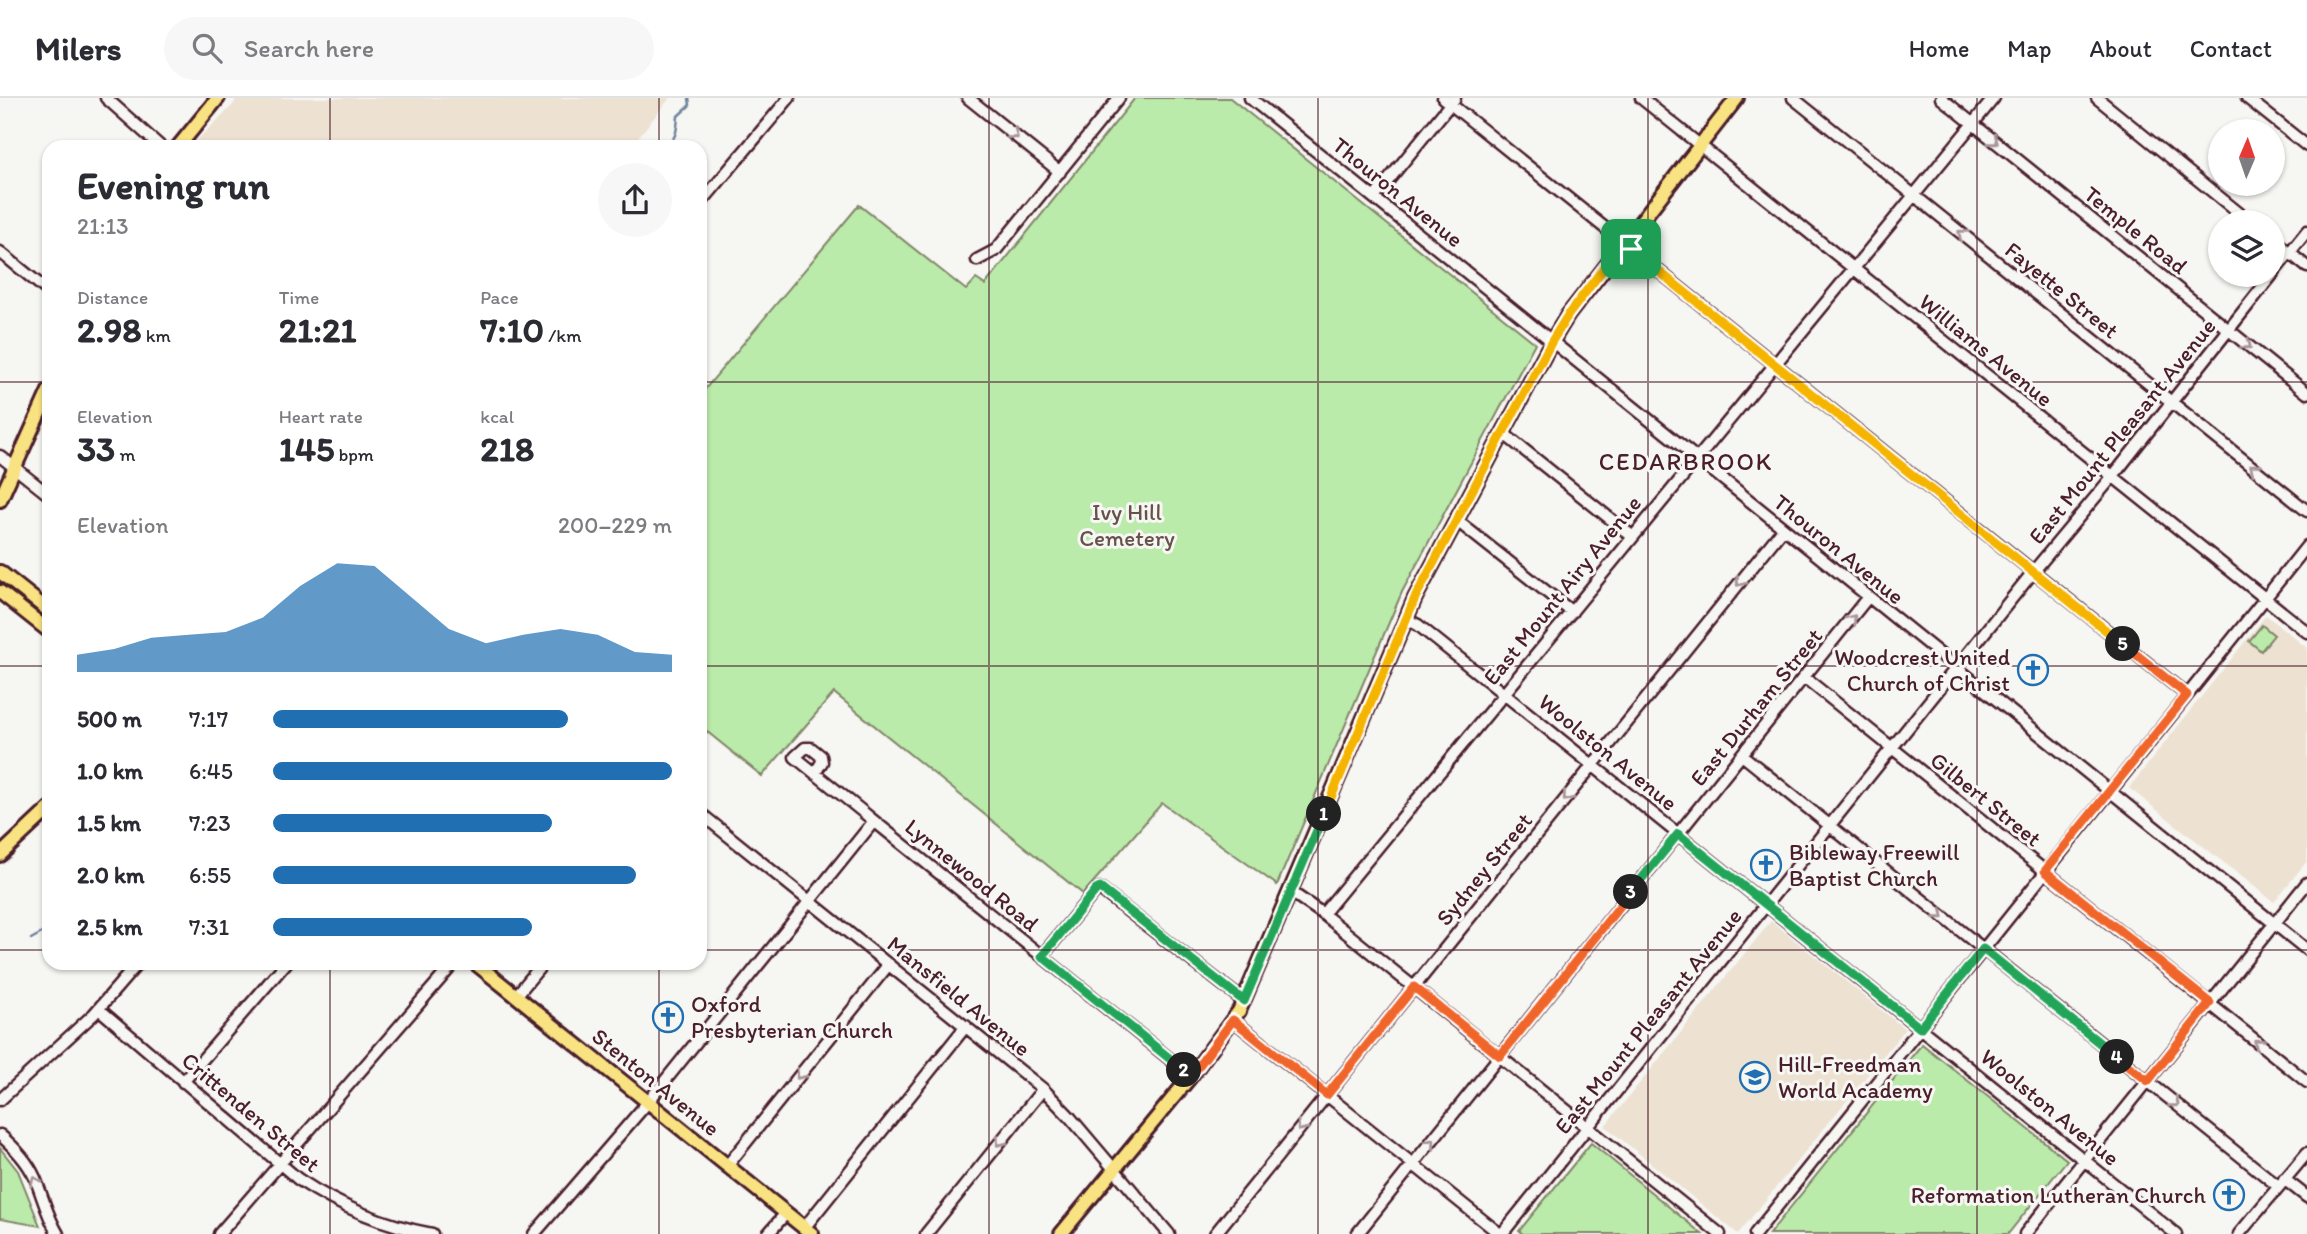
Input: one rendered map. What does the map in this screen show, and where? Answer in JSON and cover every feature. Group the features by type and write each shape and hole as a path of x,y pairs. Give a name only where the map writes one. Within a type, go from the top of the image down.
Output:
{"main road":[{"path":"184,140 218,98"},
{"path":"1061,1234 1191,1076 1233,1020 1244,1001 1406,619 1552,341 1568,315 1737,98"},
{"path":"0,500 42,407"},
{"path":"0,572 42,605"},
{"path":"0,592 42,625"},
{"path":"0,855 42,816"},
{"name":"Stenton Avenue","path":"484,970 808,1231"}],"street":[{"path":"106,98 153,140"},
{"path":"707,196 789,98"},
{"path":"968,98 1060,172"},
{"name":"Thouron Avenue","path":"1250,98 2307,950"},
{"name":"Williams Avenue","path":"1642,98 2307,632"},
{"name":"Fayette Street","path":"1793,98 2307,511"},
{"name":"Temple Road","path":"1941,98 2307,393"},
{"name":"East Mount Airy Avenue","path":"1323,914 1994,98"},
{"path":"2097,98 2235,210"},
{"path":"2247,98 2307,146"},
{"path":"977,260 996,250 1117,99"},
{"path":"1374,198 1449,100 1774,365 2187,695"},
{"name":"East Mount Pleasant Avenue","path":"2285,258 2307,231"},
{"path":"2285,248 2307,267"},
{"path":"0,252 42,286"},
{"name":"East Mount Pleasant Avenue","path":"1501,1234 2262,287"},
{"path":"1503,433 1633,537"},
{"path":"0,456 42,489"},
{"path":"1456,520 1572,612"},
{"name":"Sydney Street","path":"1215,1234 1783,529"},
{"path":"1755,1234 2307,546"},
{"name":"East Durham Street","path":"1357,1234 1868,597"},
{"name":"Woolston Avenue","path":"1406,619 1418,625 2176,1234"},
{"name":"Gilbert Street","path":"1804,677 2307,1082"},
{"name":"Lynnewood Road","path":"815,773 822,762 818,753 808,748 802,750 795,757 1191,1076"},
{"path":"1742,755 2148,1081 2281,1183 2307,1197"},
{"name":"Mansfield Avenue","path":"707,819 1043,1089 1169,1234"},
{"path":"534,1234 648,1102 874,821"},
{"path":"2025,1234 2307,883"},
{"path":"1042,956 1100,888 1244,1001"},
{"path":"1291,891 1720,1234"},
{"path":"727,1166 889,964"},
{"path":"0,1100 99,1009 132,970"},
{"path":"184,1082 280,970"},
{"path":"219,1234 448,970"},
{"path":"516,996 537,970"},
{"name":"Crittenden Street","path":"99,1009 279,1165 311,1188 347,1208 382,1222 432,1234"},
{"path":"1233,1020 1501,1234"},
{"path":"808,1231 966,1026"},
{"path":"926,1234 1043,1089"},
{"path":"0,1135 29,1167 58,1234"},
{"path":"2239,1234 2307,1153"},
{"path":"768,1234 786,1213"}],"shaded area":[{"path":"236,98 670,98 636,140 197,140 234,104"},
{"path":"2266,615 2307,648 2307,861 2274,902 2129,788"},
{"name":"Hill-Freedman World Academy","path":"1771,921 1905,1029 1738,1234 1605,1126"}],"green space":[{"name":"Ivy Hill Cemetery","path":"1135,98 1230,98 1535,343 1402,592 1277,885 1162,803 1083,894 834,693 762,776 707,732 707,387 859,205 966,290 976,279 985,285"},
{"path":"2262,625 2274,635 2261,651 2249,641"},
{"path":"1922,1044 2067,1160 2008,1234 1769,1234"},
{"path":"1591,1143 1702,1234 1523,1234 1519,1231"},
{"path":"0,1148 18,1171 40,1226 0,1219"}],"waterway":[{"path":"672,140 677,129 678,116 690,105 689,98"},
{"path":"31,939 42,933"}],"place":[{"name":"Woodcrest United Church of Christ","path":"2033,670"},
{"name":"Bibleway Freewill Baptist Church","path":"1766,865"},
{"name":"Oxford Presbyterian Church","path":"668,1017"},
{"name":"Hill-Freedman World Academy","path":"1755,1077"},
{"name":"Reformation Lutheran Church","path":"2229,1195"}],"district":[{"name":"CEDARBROOK","path":"1686,461"}],"route":[{"path":"1623,243 1631,249 2187,695 2045,871 2210,1003 2148,1081 1983,949 1920,1028 1678,834 1500,1056 1414,987 1327,1095 1233,1020 1191,1076 1042,956 1100,888 1244,1001 1419,590 1561,325 1623,243"}]}
